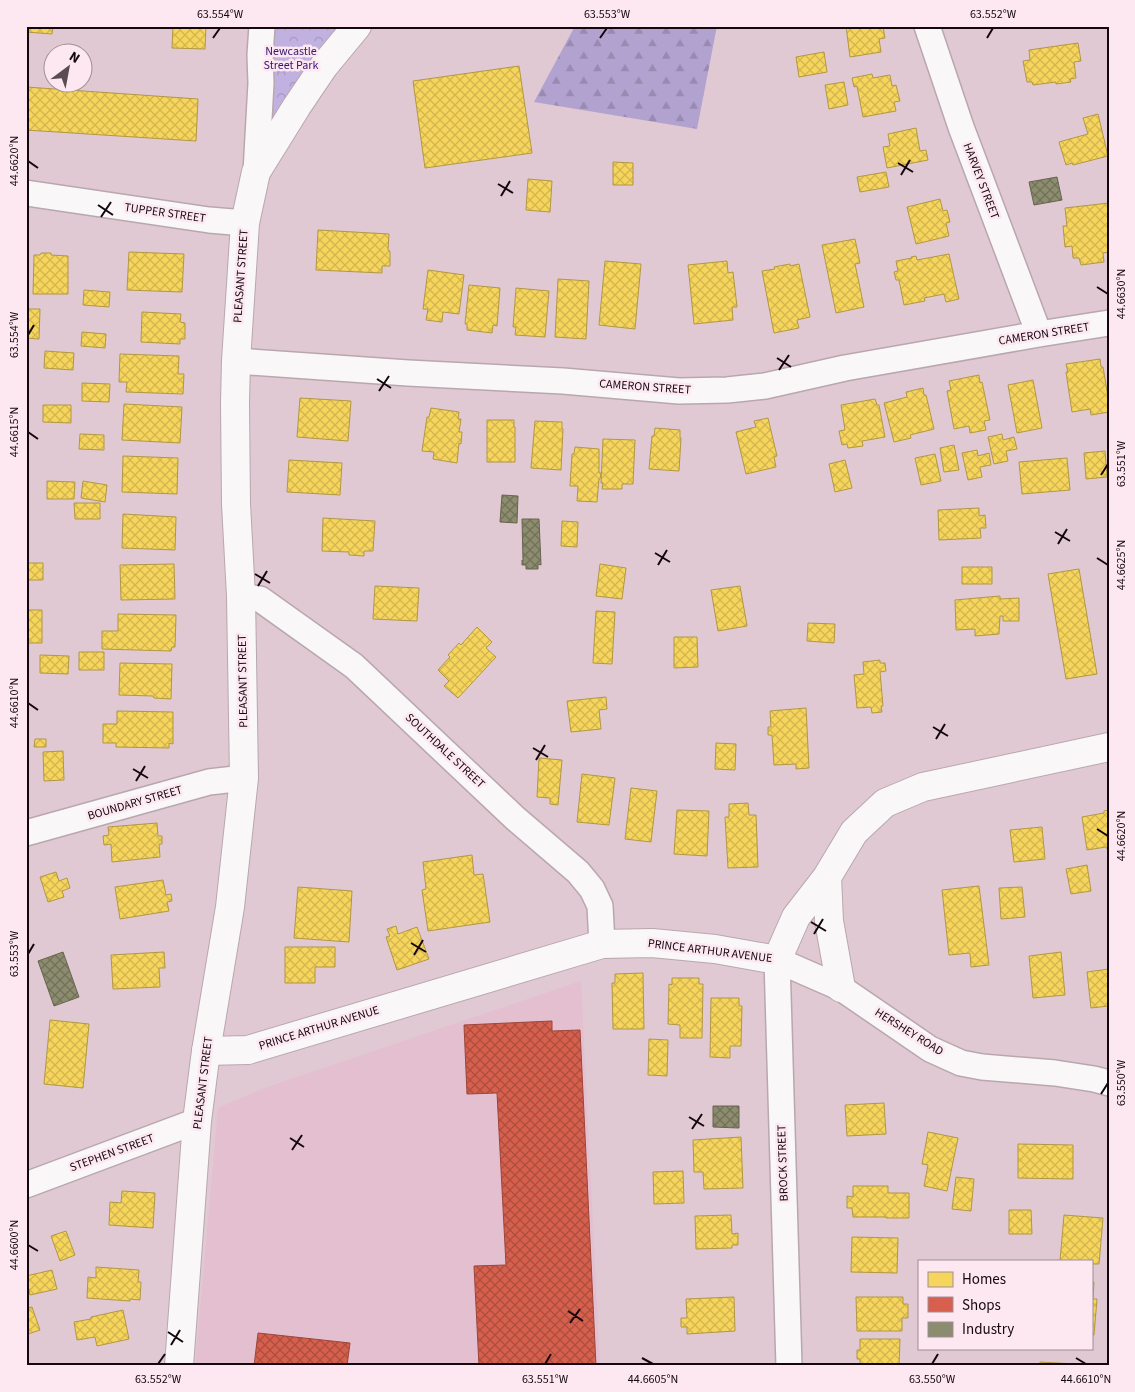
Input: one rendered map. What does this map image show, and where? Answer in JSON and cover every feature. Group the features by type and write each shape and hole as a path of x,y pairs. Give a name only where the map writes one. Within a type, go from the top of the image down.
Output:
{"main road":[{"name":"PLEASANT STREET","path":"179,1366 197,1121 206,1051 230,907 244,778 241,596 236,504 236,361 245,223 256,172 324,66 357,26"},
{"name":"PRINCE ARTHUR AVENUE","path":"206,1051 248,1050 580,949 602,944 652,943 715,949 777,960 796,917 827,877 854,832 885,803 923,787 1109,748"},
{"path":"827,877 829,921 841,988"}],"street":[{"path":"256,172 262,26"},
{"name":"HARVEY STREET","path":"927,26 961,127 1039,334"},
{"name":"TUPPER STREET","path":"26,193 210,220 245,223"},
{"name":"CAMERON STREET","path":"236,361 563,381 679,391 727,390 765,386 845,368 1109,323"},
{"name":"SOUTHDALE STREET","path":"241,596 260,600 354,666 516,819 578,872 592,889 600,906 602,944"},
{"name":"BOUNDARY STREET","path":"26,833 209,782 244,778"},
{"name":"HERSHEY ROAD","path":"777,960 841,988 930,1048 961,1063 982,1067 1055,1073 1109,1083"},
{"name":"BROCK STREET","path":"777,960 789,1366"},
{"name":"STEPHEN STREET","path":"26,1185 197,1121"}],"shaded area":[{"path":"581,981 600,1366 195,1366 218,1108 267,1087"}],"green space":[{"name":"Newcastle Street Park","path":"262,26 357,26 256,172"},
{"path":"575,26 717,26 697,129 534,102"}],"building: Homes":[{"path":"26,26 53,26 52,34 26,32"},
{"path":"173,26 206,26 205,49 172,48"},
{"path":"846,26 883,27 885,38 879,39 881,52 850,57"},
{"path":"1078,43 1081,61 1074,62 1076,78 1070,79 1071,82 1033,85 1032,82 1027,82 1023,61 1030,60 1029,50"},
{"path":"824,52 827,72 799,77 796,57"},
{"path":"519,66 532,153 425,168 413,81"},
{"path":"872,74 873,78 890,75 892,86 896,85 900,101 894,102 896,111 863,117 857,86 854,87 852,78"},
{"path":"844,82 848,105 829,109 825,85"},
{"path":"26,87 42,88 42,92 92,92 198,99 196,141 26,130"},
{"path":"1098,114 1108,156 1066,165 1059,142 1088,134 1083,118"},
{"path":"916,128 920,151 926,150 928,160 887,168 883,147 890,146 888,134"},
{"path":"613,162 633,163 633,185 613,185"},
{"path":"886,172 889,187 860,192 857,177"},
{"path":"528,179 552,181 550,212 526,210"},
{"path":"940,199 943,211 947,210 950,222 946,223 949,236 916,244 907,207"},
{"path":"1109,203 1109,252 1103,253 1104,262 1081,265 1079,258 1073,258 1072,246 1065,247 1063,226 1067,226 1065,208"},
{"path":"318,230 389,234 390,266 382,266 382,273 316,270"},
{"path":"855,239 860,263 855,264 864,307 836,313 822,245"},
{"path":"129,252 184,254 182,292 127,290"},
{"path":"41,253 68,256 68,294 33,294 34,255 40,255"},
{"path":"949,254 959,299 946,302 944,294 924,298 925,301 904,305 899,280 896,280 894,272 898,271 896,261 916,256 917,260"},
{"path":"605,261 641,264 635,329 599,325"},
{"path":"727,261 728,273 733,272 737,307 732,307 733,320 694,324 688,265"},
{"path":"790,264 790,266 799,264 810,317 797,320 799,328 774,333 762,271"},
{"path":"428,270 464,275 459,314 443,312 442,322 426,320 428,309 423,309"},
{"path":"558,279 589,281 586,339 555,337"},
{"path":"469,285 500,288 497,326 493,325 492,333 467,330 467,324 465,324"},
{"path":"516,288 549,291 545,337 515,335 516,327 513,327"},
{"path":"84,290 110,292 109,307 83,305"},
{"path":"26,309 40,309 39,339 26,338"},
{"path":"142,312 181,314 180,322 185,323 185,339 180,339 180,344 141,342"},
{"path":"82,332 106,334 105,348 81,346"},
{"path":"45,351 74,353 73,370 44,368"},
{"path":"120,354 179,356 178,374 184,374 183,394 126,392 127,382 119,382"},
{"path":"1100,359 1101,367 1103,367 1109,412 1091,415 1090,409 1072,412 1066,364"},
{"path":"979,375 990,420 984,421 986,430 970,433 969,426 954,429 947,391 951,390 949,381"},
{"path":"1033,380 1042,428 1017,433 1008,385"},
{"path":"82,383 110,384 109,402 82,401"},
{"path":"923,388 934,429 910,435 911,438 894,442 884,403 907,397 906,392"},
{"path":"300,398 351,401 348,441 297,437"},
{"path":"875,399 877,405 879,405 885,437 862,441 863,446 848,448 847,444 842,445 839,431 845,430 841,405"},
{"path":"124,404 182,407 180,443 122,440"},
{"path":"43,405 71,405 71,423 43,422"},
{"path":"431,408 459,412 458,419 461,419 459,432 462,432 457,463 433,459 434,452 422,451 427,417 429,417"},
{"path":"768,418 777,456 774,457 776,467 746,474 736,432 756,427 754,421"},
{"path":"487,420 514,420 515,462 487,462"},
{"path":"535,421 562,422 561,470 531,468"},
{"path":"655,428 680,430 679,471 649,469 652,436 654,436"},
{"path":"80,434 104,435 104,450 79,449"},
{"path":"1002,434 1003,440 1014,437 1017,449 1006,451 1008,461 994,464 988,437"},
{"path":"603,439 635,440 633,484 622,484 622,489 602,489"},
{"path":"954,445 959,470 944,472 940,448"},
{"path":"575,447 599,449 599,473 601,473 597,502 577,501 578,486 570,486 572,454 574,454"},
{"path":"977,450 978,456 989,453 991,465 980,467 982,477 968,480 962,453"},
{"path":"1105,451 1107,477 1086,479 1084,453"},
{"path":"935,454 941,481 921,485 915,458"},
{"path":"123,456 178,458 177,494 122,492"},
{"path":"1067,458 1070,490 1022,494 1019,462"},
{"path":"289,460 342,463 340,495 287,492"},
{"path":"845,460 852,488 835,492 829,464"},
{"path":"47,481 75,482 74,499 47,499"},
{"path":"83,481 107,485 105,502 81,498"},
{"path":"74,503 100,503 100,519 75,519"},
{"path":"979,508 979,516 985,515 986,528 980,528 981,538 939,540 938,510"},
{"path":"123,514 176,517 175,550 122,548"},
{"path":"323,518 375,521 373,551 364,551 364,556 349,555 349,552 322,551"},
{"path":"562,521 578,522 577,547 561,546"},
{"path":"28,563 43,563 43,580 28,580"},
{"path":"174,564 175,599 121,600 120,565"},
{"path":"600,564 626,568 622,599 596,596"},
{"path":"962,567 992,567 992,584 962,584"},
{"path":"1079,569 1097,674 1066,679 1048,574"},
{"path":"375,586 419,588 417,621 373,619"},
{"path":"740,586 747,626 718,631 711,590"},
{"path":"1000,596 1000,599 1019,598 1019,621 1003,621 1003,616 1000,616 999,634 975,636 975,629 956,630 955,600"},
{"path":"26,610 42,610 42,643 26,643"},
{"path":"596,611 615,612 612,664 593,663"},
{"path":"118,614 176,615 175,647 172,647 171,651 102,649 102,631 118,631"},
{"path":"808,623 835,624 834,643 807,641"},
{"path":"477,627 492,642 486,648 496,657 458,698 444,686 449,681 438,670 450,657 448,655 459,643 461,645"},
{"path":"674,637 697,637 698,667 674,668"},
{"path":"79,652 104,652 104,670 79,670"},
{"path":"40,655 69,656 68,674 40,673"},
{"path":"880,660 880,663 885,663 886,671 880,672 883,706 881,706 882,712 872,713 871,707 857,708 854,675 864,674 863,662"},
{"path":"120,663 172,664 171,699 154,698 153,696 119,695"},
{"path":"606,697 607,709 599,710 601,729 571,732 567,701"},
{"path":"806,708 809,768 796,769 796,764 774,765 772,735 768,735 768,727 771,727 770,711"},
{"path":"117,711 173,712 173,744 169,743 169,748 116,747 116,743 103,743 103,724 117,724"},
{"path":"35,739 46,739 46,747 34,747"},
{"path":"716,743 736,744 735,770 715,769"},
{"path":"63,751 64,780 44,781 43,752"},
{"path":"539,758 562,760 558,805 550,804 550,798 537,797"},
{"path":"582,774 615,778 609,825 577,822"},
{"path":"631,788 657,791 651,842 625,839"},
{"path":"748,803 749,815 756,815 758,867 728,868 725,817 729,817 729,804"},
{"path":"677,810 709,811 707,856 674,854"},
{"path":"1109,810 1109,849 1106,847 1087,850 1082,817 1104,813 1104,811"},
{"path":"157,823 158,836 162,836 162,844 159,844 160,857 112,862 111,844 104,845 103,836 109,835 108,827"},
{"path":"1042,827 1045,859 1014,862 1010,830"},
{"path":"472,855 474,875 483,874 490,922 428,931 422,890 426,889 423,862"},
{"path":"1087,865 1091,891 1071,894 1066,869"},
{"path":"56,872 59,881 67,878 70,888 62,891 64,897 48,902 40,877"},
{"path":"163,880 166,895 171,894 172,901 167,902 169,911 120,919 115,887"},
{"path":"979,886 989,965 971,967 970,953 949,955 942,890"},
{"path":"298,887 352,891 349,942 294,938"},
{"path":"1022,887 1025,917 1001,919 999,888"},
{"path":"396,926 398,934 417,927 429,959 397,970 386,937 390,936 387,929"},
{"path":"285,947 335,947 335,967 315,967 315,983 285,983"},
{"path":"164,952 165,968 159,968 160,987 113,989 111,955"},
{"path":"1061,952 1065,995 1033,998 1029,956"},
{"path":"1109,969 1109,1006 1091,1008 1087,972"},
{"path":"643,973 644,1029 613,1029 612,983 615,983 615,974"},
{"path":"672,978 699,978 699,984 703,984 702,1038 680,1038 680,1025 668,1024 669,984 672,985"},
{"path":"711,998 739,998 739,1006 742,1006 741,1046 730,1046 730,1058 710,1057"},
{"path":"50,1020 89,1024 83,1088 44,1084"},
{"path":"649,1039 668,1040 667,1076 648,1075"},
{"path":"884,1103 886,1134 847,1136 845,1105"},
{"path":"928,1132 958,1138 947,1191 924,1186 928,1165 922,1164"},
{"path":"741,1137 743,1188 704,1189 703,1172 694,1172 693,1140"},
{"path":"1018,1144 1073,1145 1073,1179 1018,1178"},
{"path":"683,1171 684,1203 654,1204 653,1172"},
{"path":"956,1177 974,1179 971,1211 952,1209"},
{"path":"853,1186 888,1186 888,1193 909,1193 909,1218 853,1217 852,1208 847,1208 847,1196 853,1197"},
{"path":"122,1191 155,1193 153,1228 109,1225 110,1202 121,1203"},
{"path":"1009,1210 1031,1210 1032,1234 1009,1234"},
{"path":"731,1215 732,1234 738,1233 738,1245 732,1245 732,1248 696,1249 695,1216"},
{"path":"1064,1215 1103,1218 1099,1264 1092,1264 1092,1260 1060,1260"},
{"path":"66,1231 75,1255 60,1261 51,1236"},
{"path":"852,1237 898,1238 897,1273 851,1272"},
{"path":"96,1267 139,1270 138,1282 141,1282 140,1300 87,1298 88,1277 96,1278"},
{"path":"52,1270 57,1289 30,1295 26,1276"},
{"path":"1092,1282 1094,1282 1093,1299 1097,1299 1094,1335 1092,1335"},
{"path":"734,1297 735,1331 687,1334 687,1327 681,1327 681,1318 687,1318 686,1299"},
{"path":"856,1297 903,1297 903,1304 908,1304 908,1318 902,1318 902,1331 857,1331"},
{"path":"32,1307 40,1330 28,1334 26,1331 26,1308"},
{"path":"123,1310 129,1339 97,1346 95,1337 77,1340 74,1322"},
{"path":"860,1339 900,1339 899,1366 860,1366 860,1359 857,1359 857,1350 860,1350"},
{"path":"1040,1362 1094,1365 1094,1366 1040,1366"}],"building: Shops":[{"path":"552,1021 552,1031 580,1030 596,1366 479,1366 474,1266 506,1265 497,1093 467,1094 464,1025"},
{"path":"258,1333 350,1343 347,1366 254,1366"}],"building: Industry":[{"path":"1057,177 1062,200 1034,205 1029,182"},
{"path":"502,495 518,496 517,523 500,522"},
{"path":"522,519 539,519 541,565 538,564 538,569 526,569 526,565 522,565"},
{"path":"63,952 79,997 54,1006 38,961"},
{"path":"713,1106 739,1106 739,1128 713,1127"}]}
